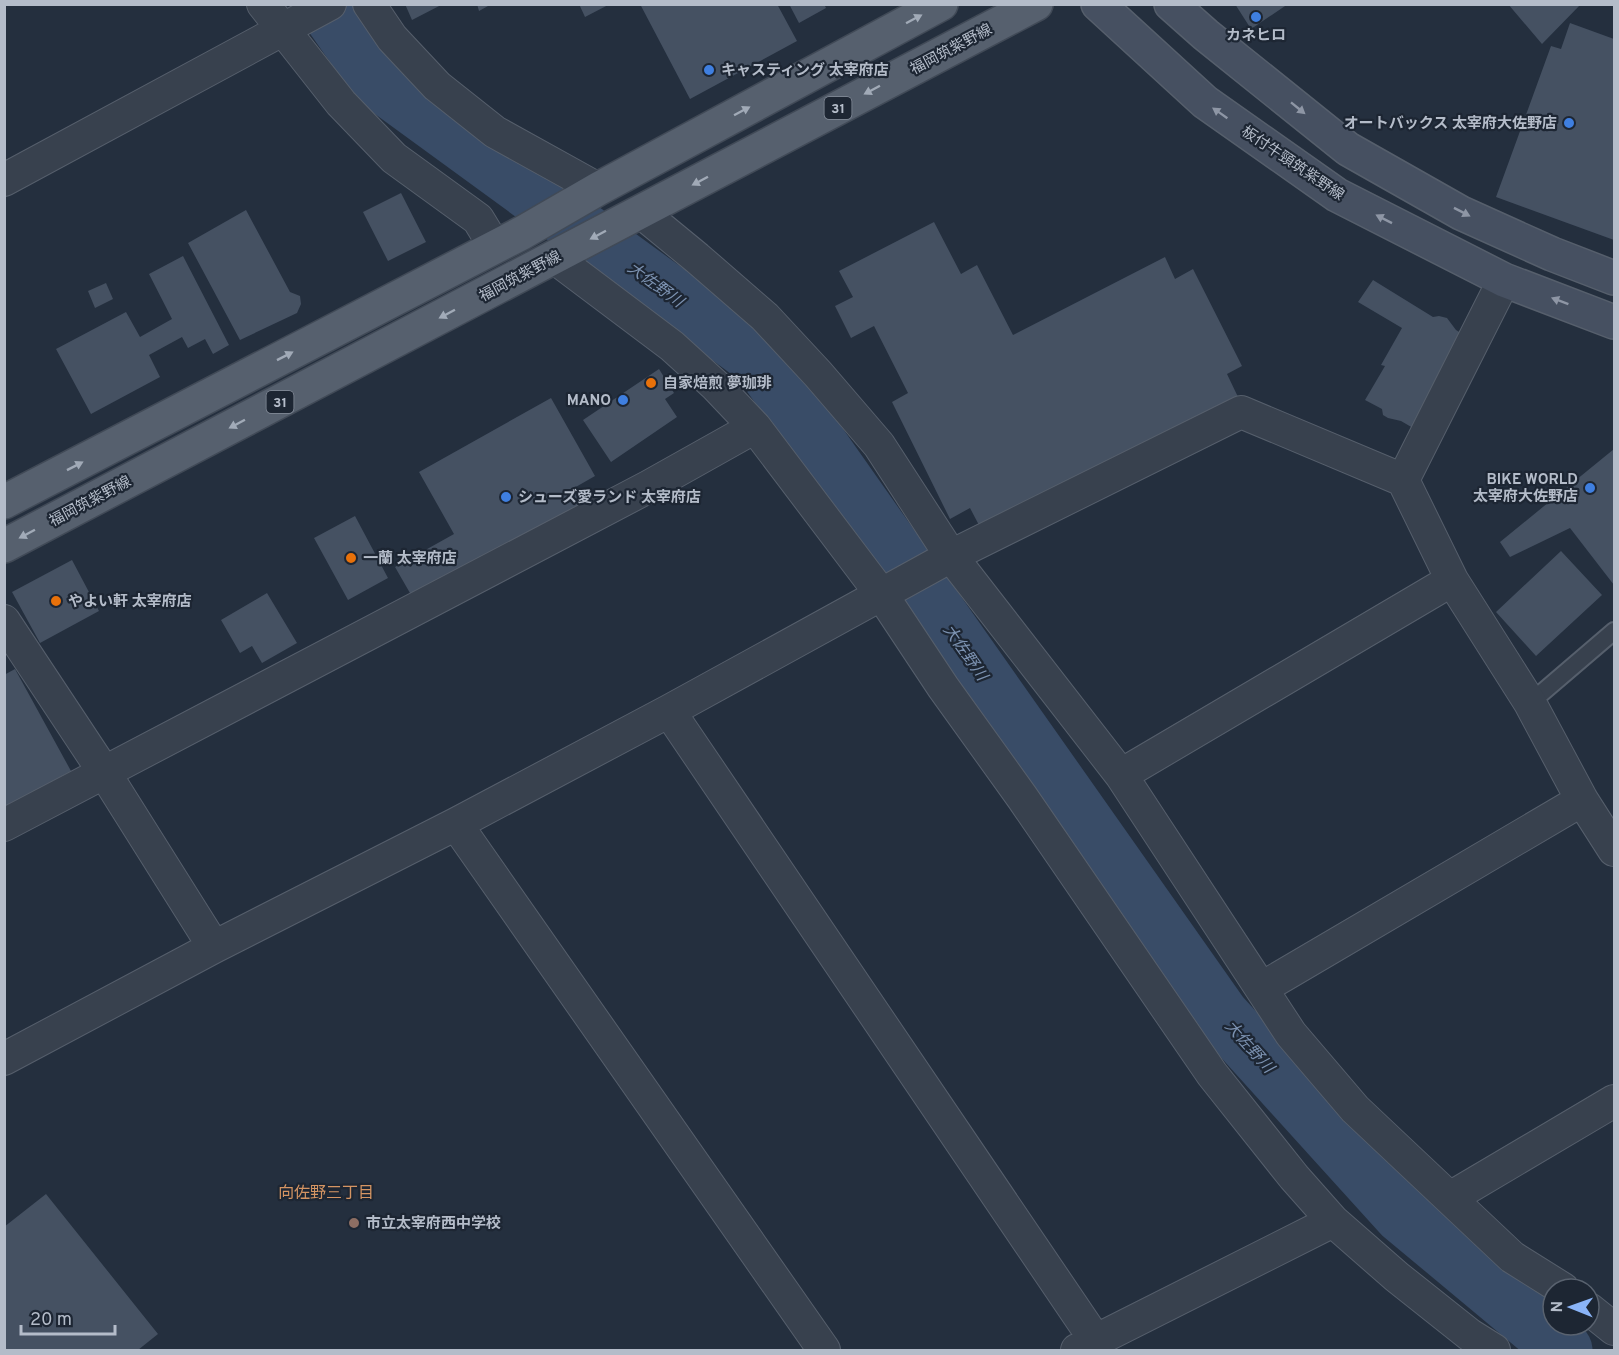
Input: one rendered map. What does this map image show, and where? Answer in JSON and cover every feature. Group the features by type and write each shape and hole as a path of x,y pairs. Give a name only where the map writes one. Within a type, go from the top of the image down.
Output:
{"main road":[{"name":"31","path":"4,502 508,240 941,4"},
{"name":"福岡筑紫野線","path":"4,546 1036,4"},
{"name":"板付牛頸筑紫野線","path":"1098,4 1205,102 1337,195 1504,280 1614,322"},
{"path":"1171,4 1206,35 1348,149 1461,213 1552,254 1614,278"}],"street":[{"path":"263,4 291,26 341,103 394,158 508,240"},
{"path":"4,180 330,4"},
{"path":"369,4 392,38 437,86 495,132 598,189"},
{"path":"641,212 765,317 879,445 951,556 1121,775 1291,1034 1355,1109 1512,1257 1544,1277"},
{"path":"555,258 672,346 716,386 755,427 882,595 943,687 1029,807 1212,1074 1294,1177 1333,1221 1397,1277 1470,1335 1494,1350"},
{"path":"1403,480 1504,280"},
{"path":"4,1059 214,946 456,824 669,711 951,556 1241,412 1403,480 1452,579 1597,810 1614,850"},
{"path":"4,825 648,487 755,427"},
{"path":"1121,775 1452,579"},
{"path":"4,621 104,772 214,946"},
{"path":"669,711 1087,1346 1333,1221"},
{"path":"1262,988 1597,810"},
{"path":"456,824 824,1350"},
{"path":"1450,1198 1614,1101"},
{"path":"1601,1319 1614,1329"}],"lane":[{"path":"1530,703 1614,631"}],"building":[{"path":"405,4 443,4 412,20"},
{"path":"477,4 487,4 488,6 479,11"},
{"path":"579,4 610,4 585,17"},
{"name":"キャスティング 太宰府店","path":"640,4 777,4 797,41 690,99"},
{"path":"789,4 824,4 826,8 799,23"},
{"name":"カネヒロ","path":"1235,4 1288,4 1251,29"},
{"path":"1508,4 1581,4 1542,44"},
{"name":"オートバックス 太宰府大佐野店","path":"1570,23 1614,39 1614,240 1496,197 1551,46 1561,49"},
{"path":"401,193 426,242 388,261 363,212"},
{"path":"246,210 290,292 300,296 301,304 297,313 240,340 188,243"},
{"path":"934,222 961,274 977,265 1013,335 1165,257 1175,279 1193,269 1242,366 1227,374 1238,397 981,529 970,508 950,519 892,402 908,393 874,326 851,338 835,306 853,297 839,271"},
{"path":"183,256 229,345 213,354 205,339 188,348 182,337 149,355 160,377 91,414 56,349 126,312 140,337 172,319 149,274"},
{"path":"1373,280 1433,317 1447,318 1456,330 1467,337 1413,428 1401,421 1388,418 1383,415 1382,409 1365,400 1385,366 1381,365 1402,328 1358,302"},
{"path":"106,283 113,299 95,308 88,291"},
{"path":"659,369 674,393 665,399 677,417 611,462 583,420"},
{"name":"シューズ愛ランド 太宰府店","path":"551,398 595,476 574,488 583,506 414,600 395,567 454,534 419,472"},
{"name":"BIKE WORLD 太宰府大佐野店","path":"1614,449 1614,585 1570,528 1510,557 1500,542"},
{"name":"一蘭 太宰府店","path":"355,516 388,578 348,600 314,538"},
{"path":"1561,551 1602,595 1536,656 1496,612"},
{"name":"やよい軒 太宰府店","path":"72,560 99,611 40,643 12,592"},
{"path":"267,593 297,643 262,663 252,646 240,653 221,620"},
{"path":"15,669 71,771 4,808 4,675"},
{"path":"46,1194 158,1334 138,1350 4,1350 4,1227"}],"waterway":[{"name":"大佐野川","path":"324,4 378,81 759,359 1220,1014 1401,1214 1564,1350"}],"place":[{"name":"カネヒロ","path":"1256,17"},
{"name":"キャスティング 太宰府店","path":"709,70"},
{"name":"オートバックス 太宰府大佐野店","path":"1569,123"},
{"name":"自家焙煎 夢珈琲","path":"651,383"},
{"name":"MANO","path":"623,400"},
{"name":"BIKE WORLD 太宰府大佐野店","path":"1590,488"},
{"name":"シューズ愛ランド 太宰府店","path":"506,497"},
{"name":"一蘭 太宰府店","path":"351,558"},
{"name":"やよい軒 太宰府店","path":"56,601"},
{"name":"市立太宰府西中学校","path":"354,1223"}],"district":[{"name":"向佐野三丁目","path":"326,1192"}]}
